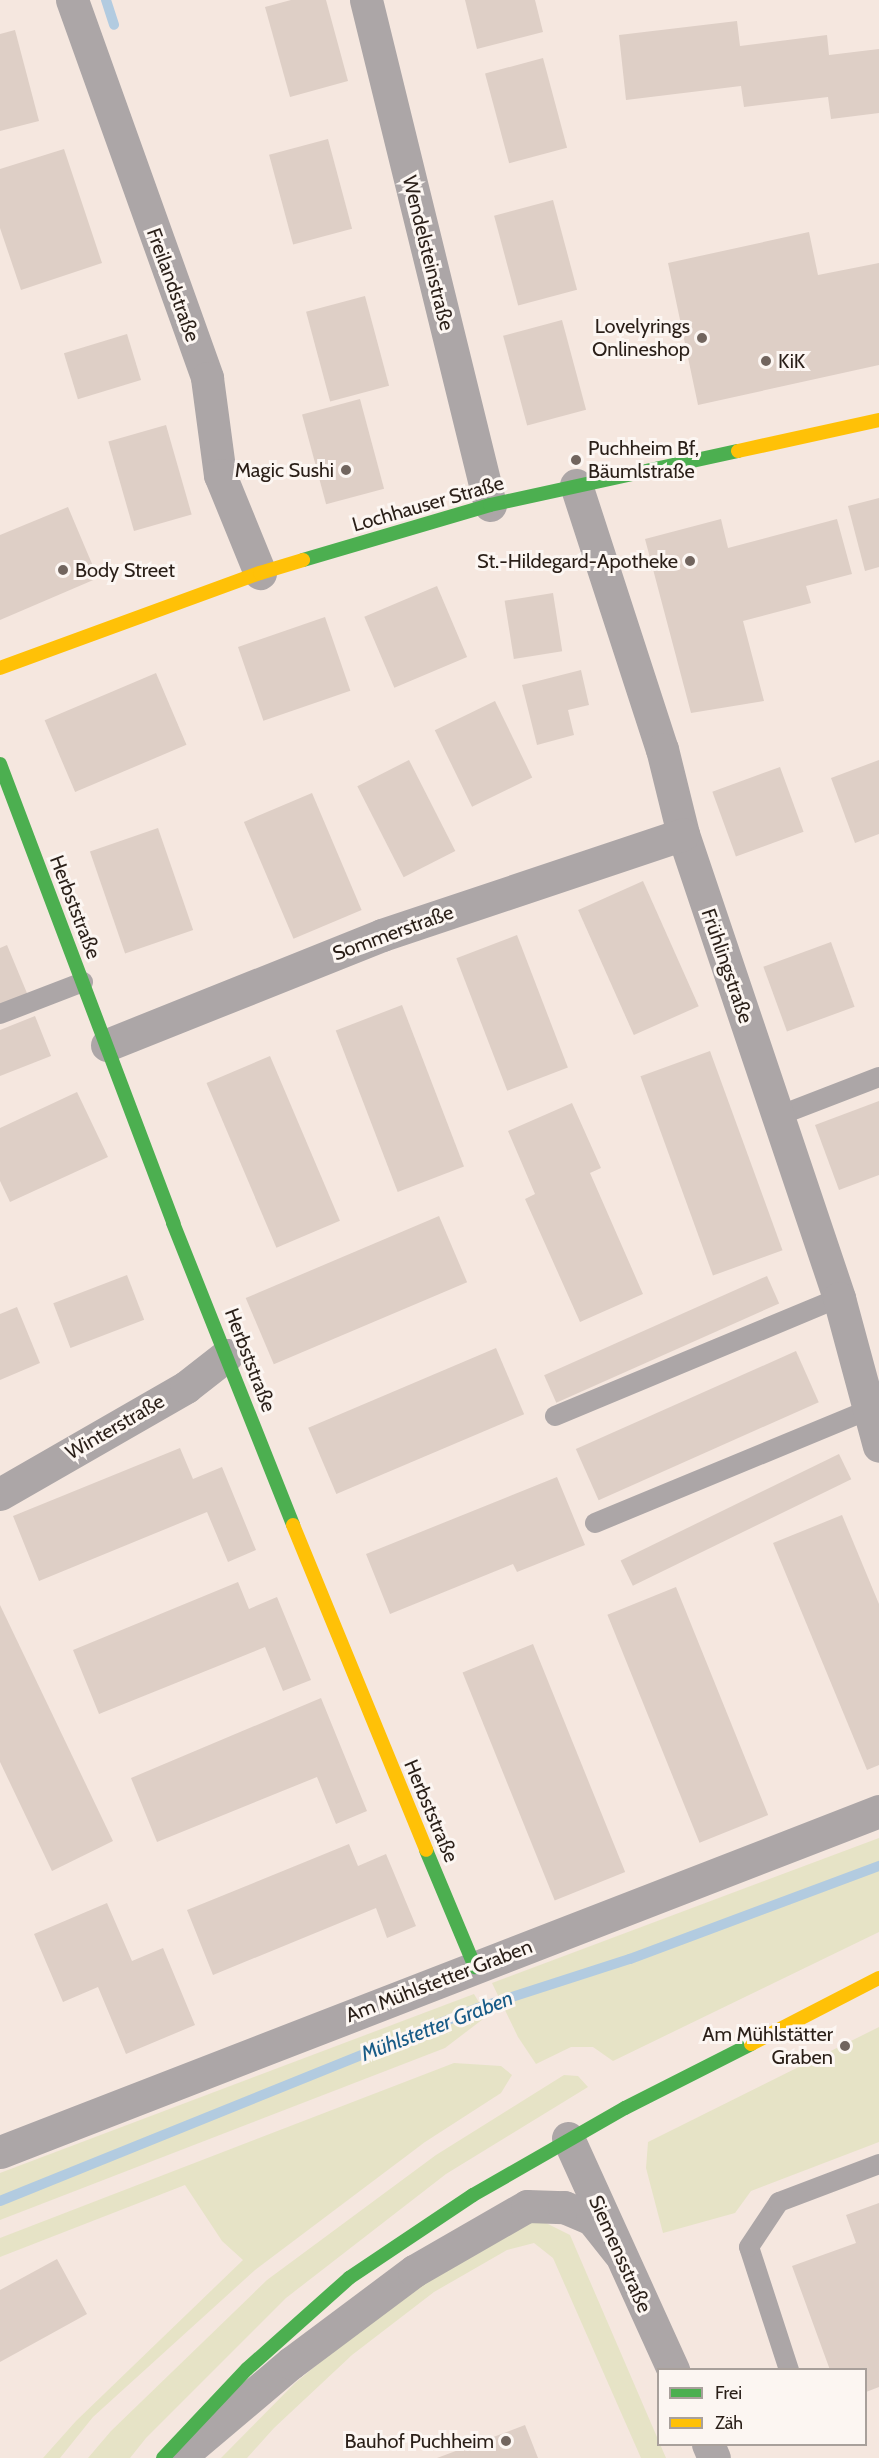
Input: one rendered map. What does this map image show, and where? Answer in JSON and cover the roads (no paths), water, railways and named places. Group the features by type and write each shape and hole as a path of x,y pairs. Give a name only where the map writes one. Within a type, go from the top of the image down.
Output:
{"street":[{"name":"Freilandstraße","path":"72,0 207,378 220,475 260,573"},
{"name":"Wendelsteinstraße","path":"366,0 490,505"},
{"name":"Lochhauser Straße","path":"0,668 260,573 490,505 879,420"},
{"name":"Frühlingstraße","path":"576,485 662,749 683,834 874,1408 879,1446"},
{"name":"Herbststraße","path":"0,764 173,1223 338,1640 475,1967"},
{"name":"Sommerstraße","path":"107,1045 382,935 683,834"},
{"name":"Winterstraße","path":"0,1494 186,1387 227,1355"},
{"name":"Am Mühlstetter Graben","path":"0,2152 879,1811"},
{"path":"163,2458 247,2369 349,2278 473,2195 568,2138 879,1978"},
{"name":"Siemensstraße","path":"568,2138 672,2368"},
{"path":"179,2458 291,2363 414,2271 527,2206 564,2207 592,2218 619,2253"}],"lane":[{"path":"0,1014 83,982"},
{"path":"778,1116 879,1077"},
{"path":"555,1416 839,1298"},
{"path":"595,1523 874,1408"},
{"path":"788,2368 749,2247 779,2202 879,2164"}],"waterway":[{"path":"106,0 114,25"},
{"name":"Mühlstetter Graben","path":"0,2201 478,2008 630,1959 879,1866"}],"place":[{"name":"Lovelyrings Onlineshop","path":"702,338"},
{"name":"KiK","path":"766,361"},
{"name":"Puchheim Bf, Bäumlstraße","path":"576,460"},
{"name":"Magic Sushi","path":"346,470"},
{"name":"St.-Hildegard-Apotheke","path":"690,561"},
{"name":"Body Street","path":"63,570"},
{"name":"Am Mühlstätter Graben","path":"845,2046"},
{"name":"Bauhof Puchheim","path":"506,2441"}]}
